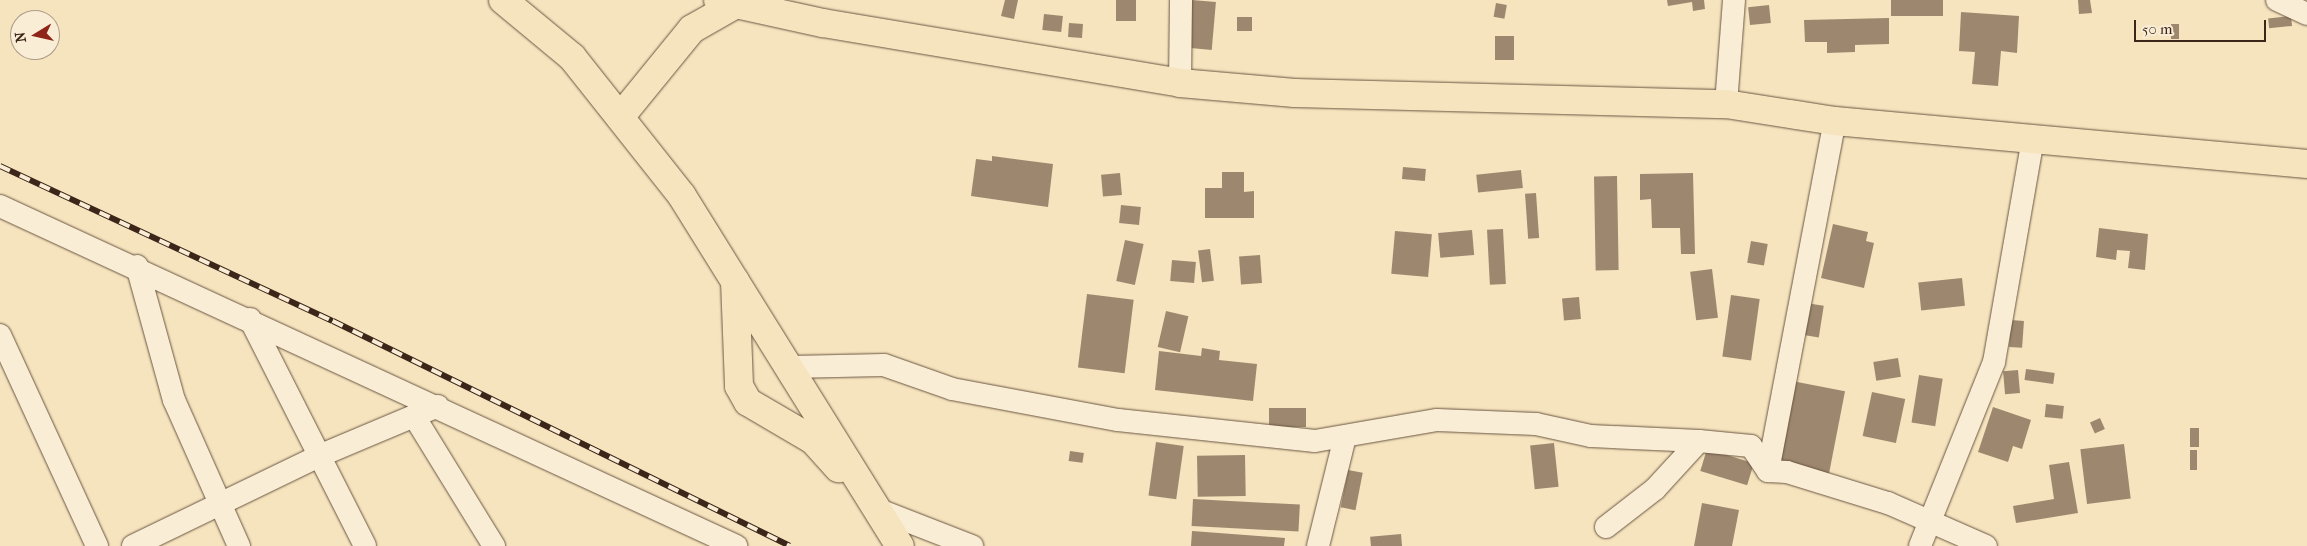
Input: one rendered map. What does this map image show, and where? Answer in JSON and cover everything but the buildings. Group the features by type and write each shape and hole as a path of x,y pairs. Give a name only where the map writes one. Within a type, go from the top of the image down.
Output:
{"main road":[{"path":"503,0 572,56 621,116 735,274 900,546"},
{"path":"621,116 692,29 727,2 770,5 1180,83 1305,93 1726,104 1835,121 2307,164"},
{"path":"735,274 739,386 748,402 813,440 832,461 880,546"}],"street":[{"path":"1180,83 1181,0"},
{"path":"1726,104 1734,0"},
{"path":"2277,0 2307,14"},
{"path":"1768,471 1835,121"},
{"path":"1920,546 1994,362 2033,138"},
{"path":"0,206 136,266 736,546"},
{"path":"136,266 174,400 217,504 239,546"},
{"path":"250,319 365,546"},
{"path":"0,335 96,546"},
{"path":"791,367 884,365 952,389 1118,420 1315,441 1436,420 1536,424 1591,436 1699,441 1751,446 1768,471"},
{"path":"133,546 319,456 438,406"},
{"path":"414,416 494,546"},
{"path":"1318,546 1345,437"},
{"path":"1606,527 1655,489 1699,441"},
{"path":"1768,471 1787,472 1879,500 1986,546"},
{"path":"879,510 972,546"}],"railway":[{"path":"0,166 333,321 790,546"}]}
